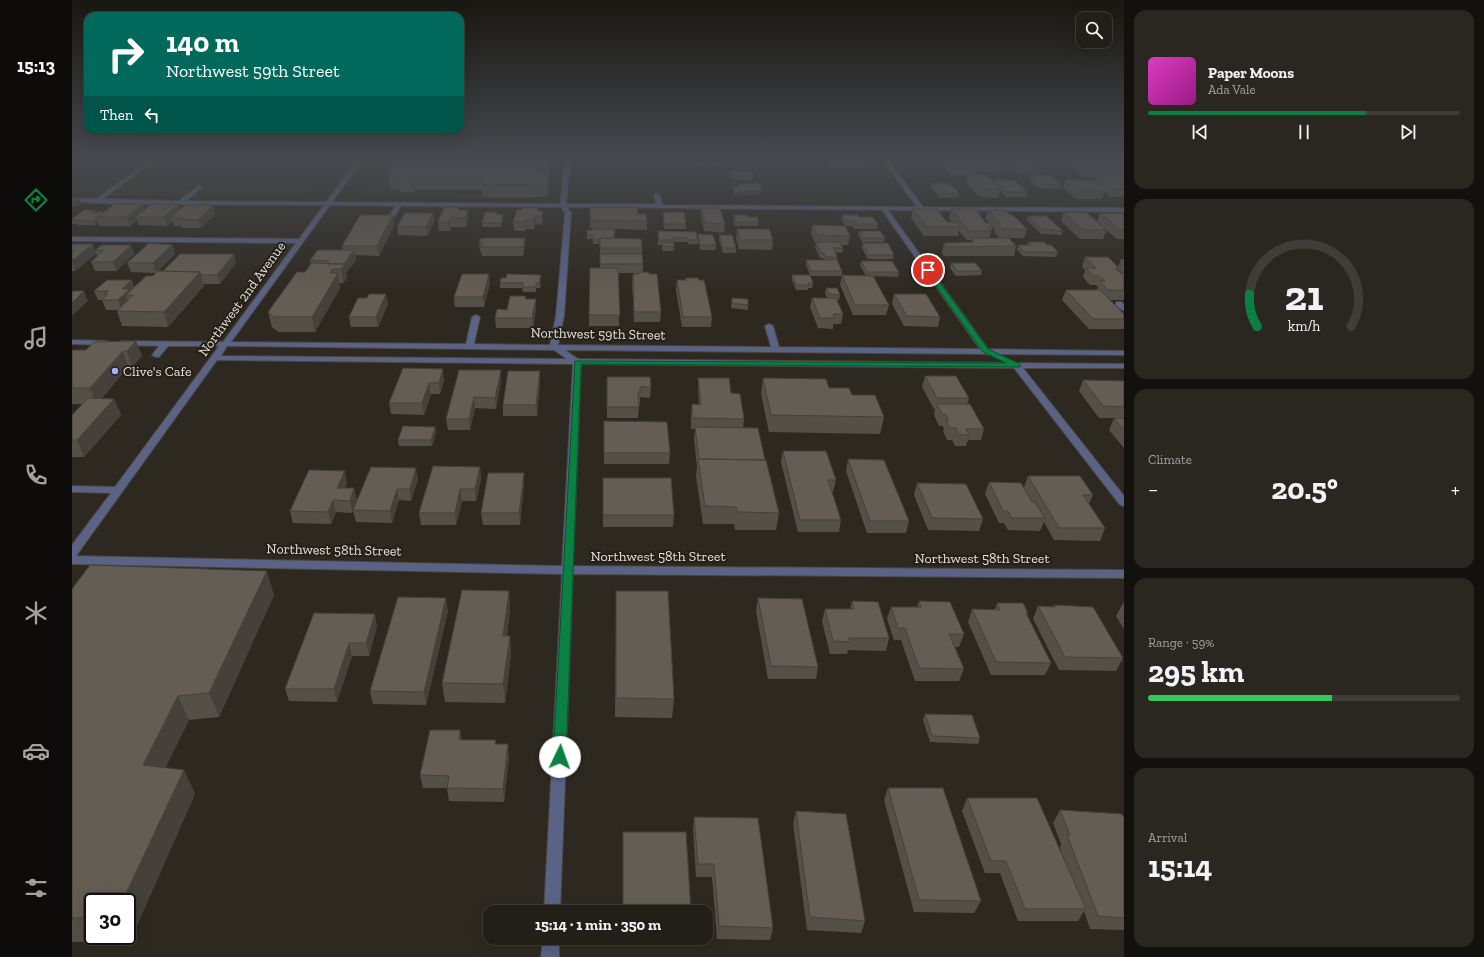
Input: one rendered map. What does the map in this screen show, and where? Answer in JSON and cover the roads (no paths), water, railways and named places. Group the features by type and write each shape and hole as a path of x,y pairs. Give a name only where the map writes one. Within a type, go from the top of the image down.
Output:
{"street":[{"path":"152,202 1124,210"},
{"path":"552,905 569,570 577,362 554,346 560,316 568,213 563,206 563,202"},
{"path":"659,202 660,207"},
{"path":"917,202 922,208"},
{"path":"275,210 280,203"},
{"name":"Northwest 2nd Avenue","path":"72,553 328,204"},
{"path":"393,215 399,204"},
{"path":"884,208 985,351 1017,366 1124,503"},
{"path":"72,239 301,241"},
{"path":"470,346 476,317"},
{"path":"769,326 776,349"},
{"name":"Northwest 59th Street","path":"72,342 1124,352"},
{"path":"156,355 166,343"},
{"name":"Northwest 59th Street","path":"215,358 1124,366"},
{"path":"72,489 119,490"},
{"name":"Northwest 58th Street","path":"72,560 569,570 1124,574"},
{"path":"550,957 551,945"}],"place":[{"name":"Clive's Cafe","path":"115,371"}]}
